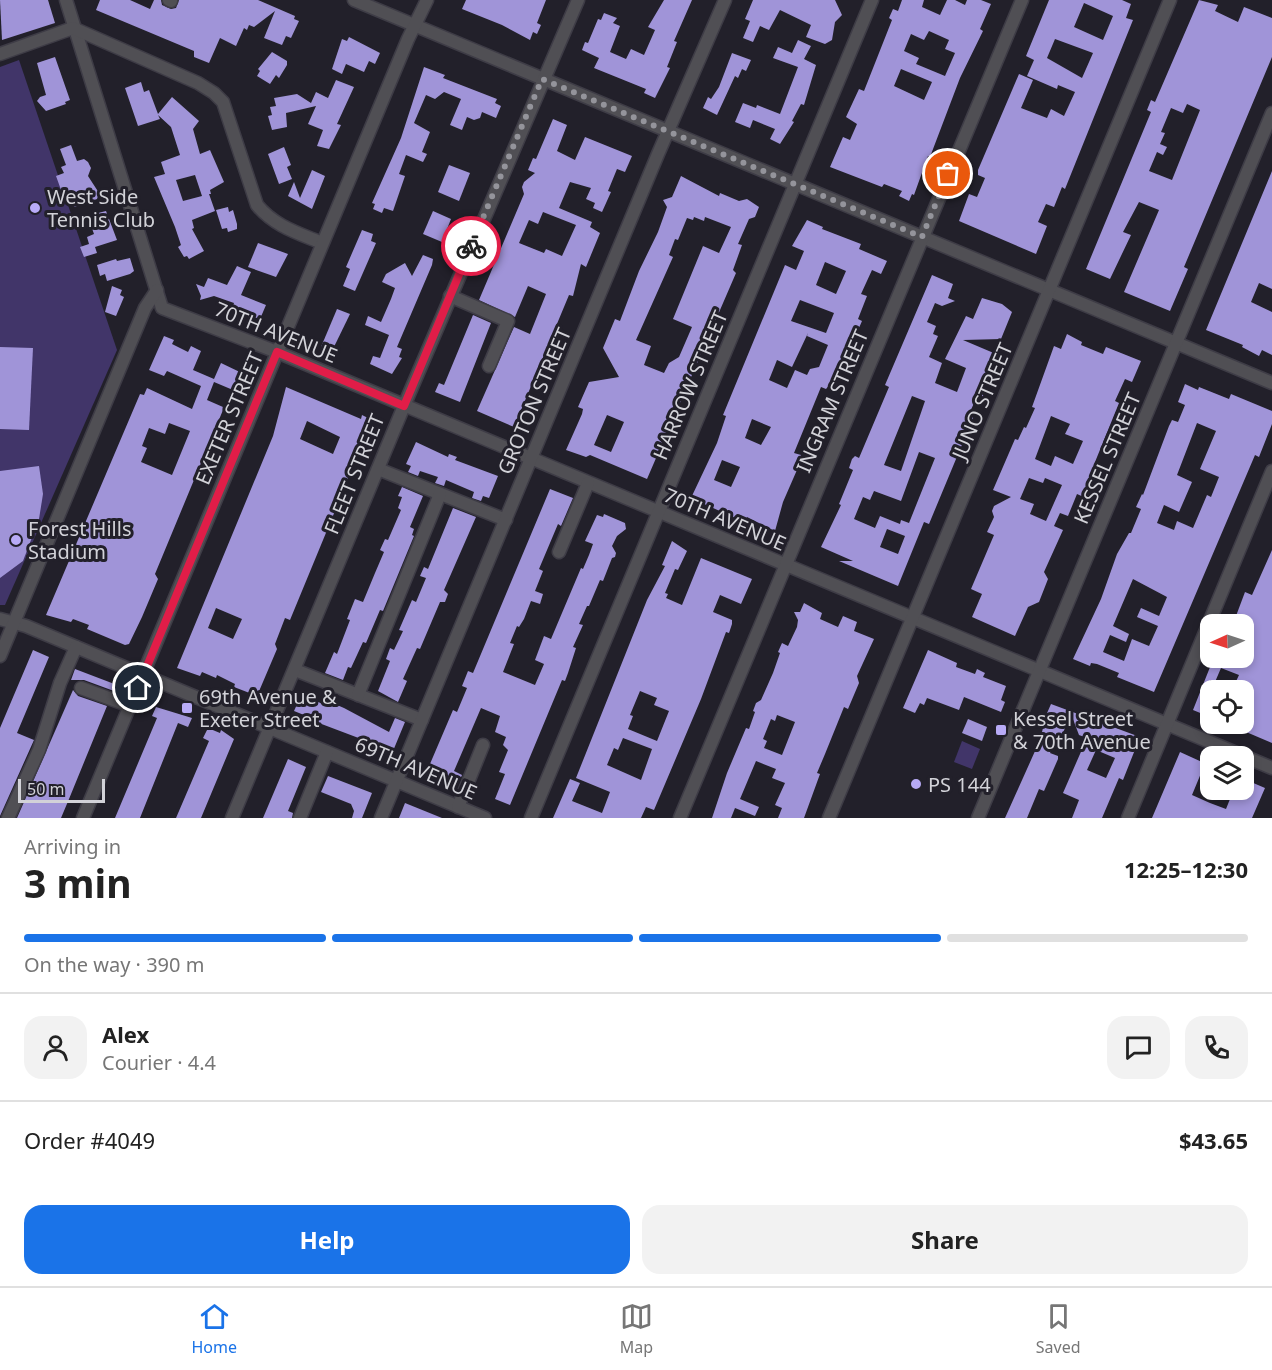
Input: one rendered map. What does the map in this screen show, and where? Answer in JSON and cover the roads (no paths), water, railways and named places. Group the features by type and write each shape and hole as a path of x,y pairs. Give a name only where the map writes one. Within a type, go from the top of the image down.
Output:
{"street":[{"path":"0,656 145,308 157,290 66,0"},
{"path":"354,0 1272,383"},
{"name":"EXETER STREET","path":"83,818 413,25 427,0"},
{"name":"FLEET STREET","path":"232,818 450,296 578,0"},
{"name":"GROTON STREET","path":"381,818 667,131 725,0"},
{"name":"HARROW STREET","path":"531,818 872,0"},
{"name":"INGRAM STREET","path":"680,818 1022,0"},
{"name":"JUNO STREET","path":"829,818 1170,0"},
{"path":"0,54 73,28 198,83 223,102 257,205 267,217 280,225 322,243"},
{"name":"KESSEL STREET","path":"978,818 1272,113"},
{"name":"70TH AVENUE","path":"157,290 162,308 277,352 1272,768"},
{"path":"450,296 508,321 489,366"},
{"path":"378,469 506,520"},
{"path":"1128,818 1272,471"},
{"path":"560,552 588,483"},
{"path":"358,695 440,494"},
{"name":"69TH AVENUE","path":"0,619 15,621 485,818"},
{"path":"6,815 39,750 60,683 76,647"},
{"path":"295,670 422,720"},
{"path":"81,688 130,706"},
{"path":"458,807 483,745"},
{"path":"300,818 327,752"}],"place":[{"name":"West Side Tennis Club","path":"35,208"},
{"name":"Forest Hills Stadium","path":"16,540"},
{"name":"69th Avenue & Exeter Street","path":"187,708"},
{"name":"Kessel Street & 70th Avenue","path":"1001,730"},
{"name":"PS 144","path":"916,784"}]}
